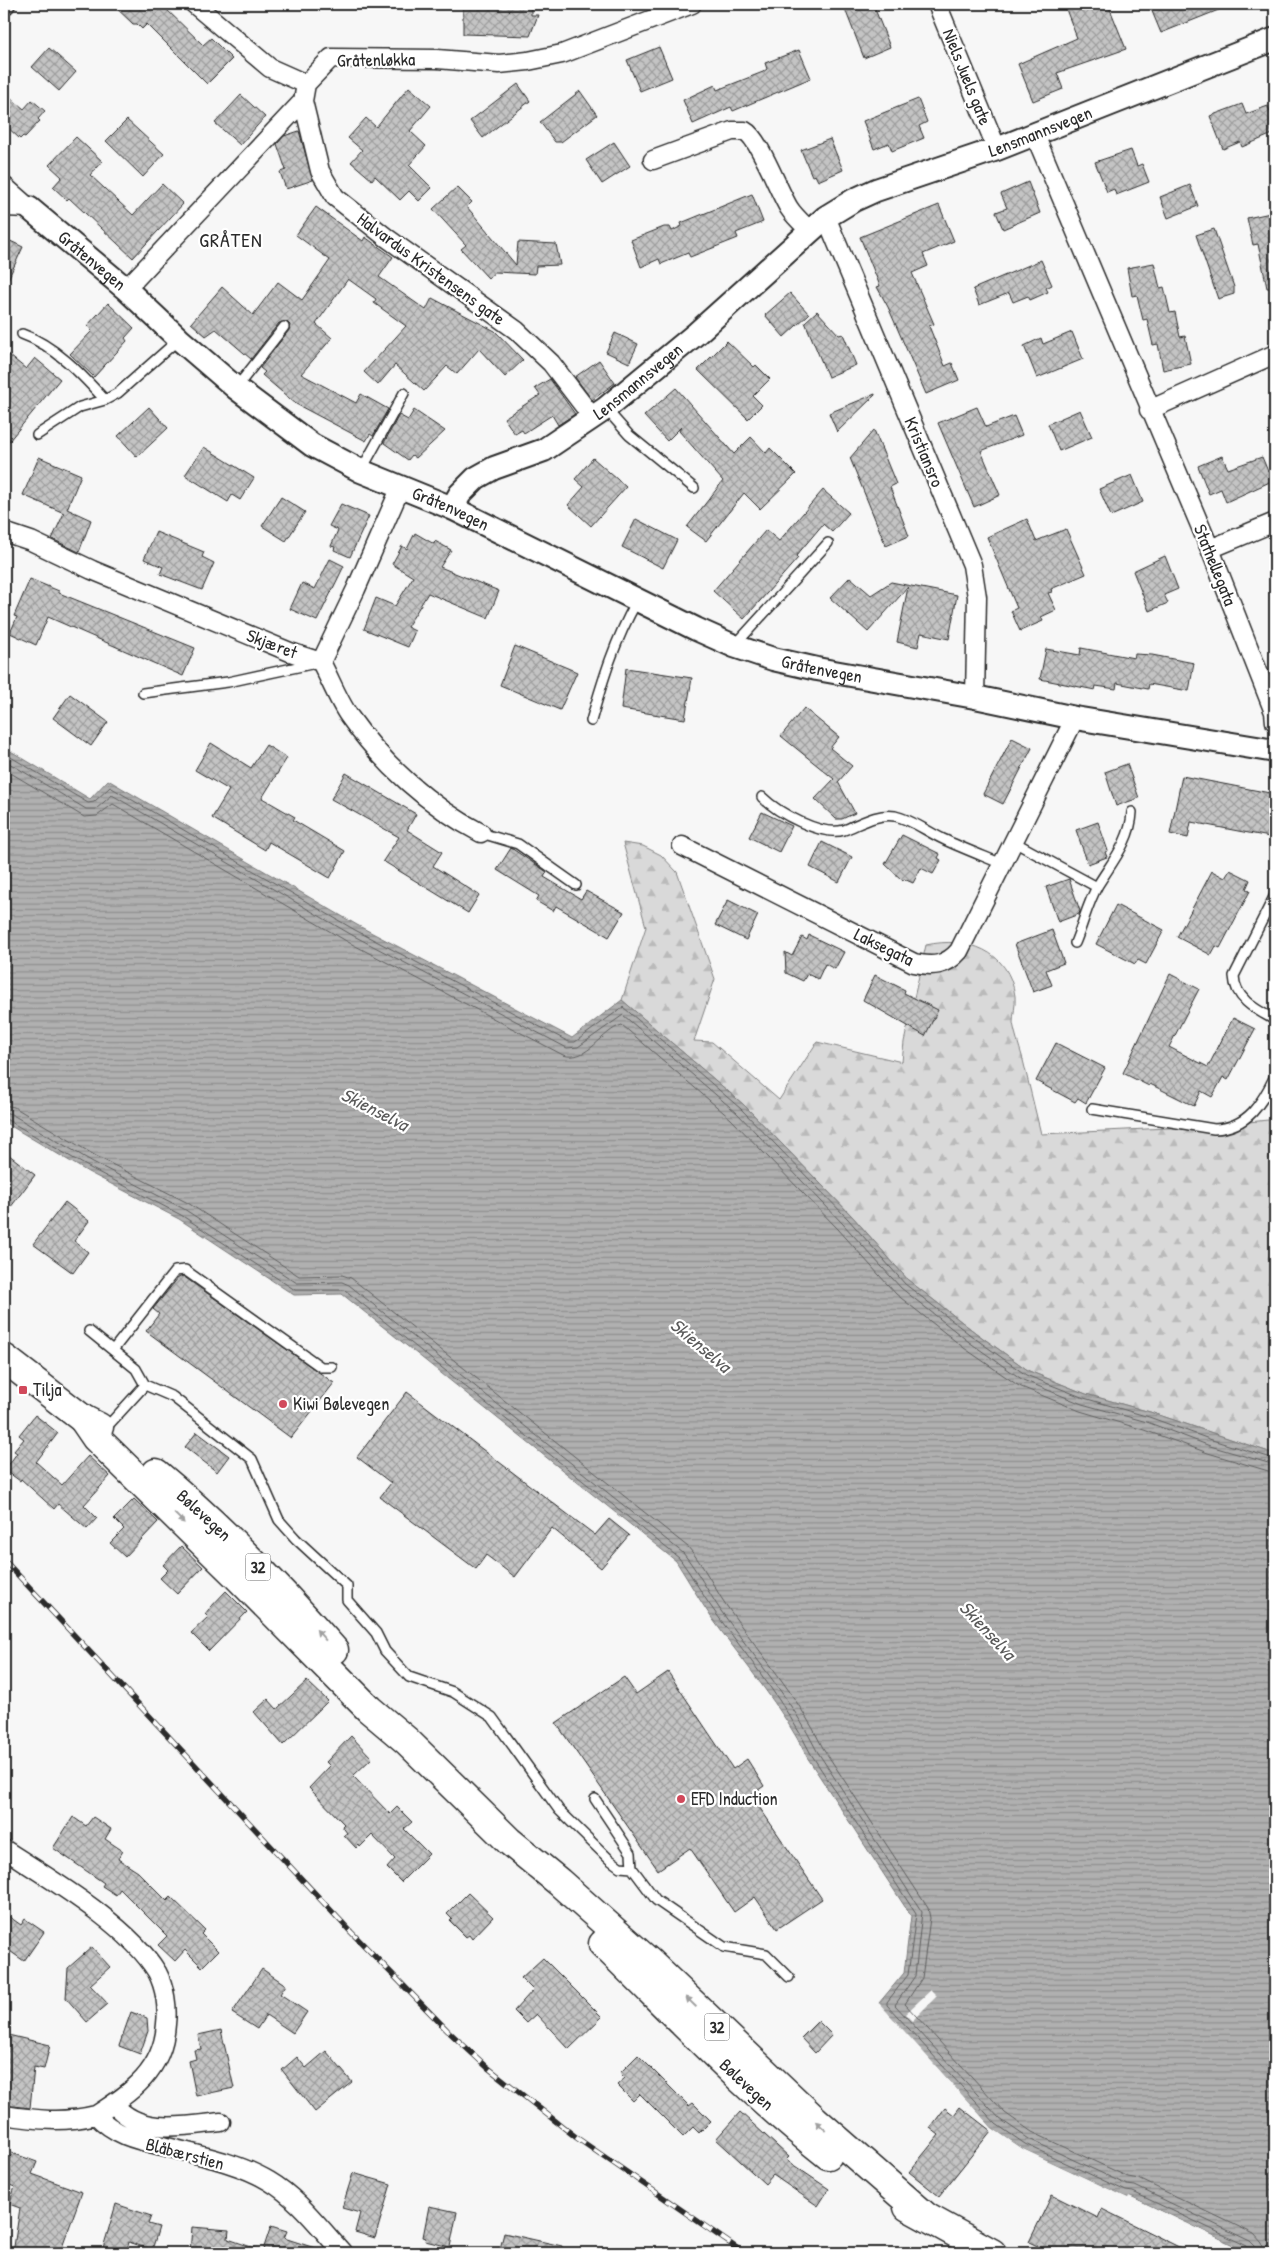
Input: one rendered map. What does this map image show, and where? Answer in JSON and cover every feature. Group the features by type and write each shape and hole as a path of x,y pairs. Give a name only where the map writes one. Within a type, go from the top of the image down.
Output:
{"main road":[{"name":"Bølevegen","path":"4,1358 100,1427 200,1539 378,1718 408,1741 509,1841 550,1891 647,1984 708,2048 802,2134 878,2192 992,2253"}],"street":[{"path":"194,4 270,68 305,93"},
{"name":"Gråtenløkka","path":"126,289 305,93 332,58 437,59 499,64 537,59 562,54 692,4"},
{"name":"Niels Juels gate","path":"938,4 997,149"},
{"name":"Lensmannsvegen","path":"452,508 460,494 476,478 494,468 544,450 599,414 697,333 818,224 876,190 1034,135 1275,39"},
{"name":"Halvardus Kristensens gate","path":"305,93 320,171 335,197 387,238 516,330 551,363 599,414"},
{"path":"653,160 732,131 745,131 758,144 774,183 791,210 818,224"},
{"name":"Stathellegata","path":"1034,135 1149,410 1210,549 1274,712 1275,722"},
{"name":"Gråtenvegen","path":"4,186 126,289 179,340 236,388 312,445 361,472 452,508 637,601 734,646 773,659 817,669 975,697 1075,718 1274,746"},
{"path":"4,207 29,208"},
{"name":"Kristiansro","path":"818,224 972,566 977,597 975,697"},
{"path":"1149,410 1275,354"},
{"name":"Gråtenvegen","path":"321,662 356,589 400,488"},
{"path":"1210,549 1275,522"},
{"name":"Skjæret","path":"4,532 31,541 92,570 281,649 321,662 348,715 379,753 407,781 456,820 481,833"},
{"name":"Laksegata","path":"682,846 914,963 927,966 940,965 951,960 959,951 1075,718"},
{"path":"4,1850 71,1893 135,1945 158,1974 165,1995 167,2017 165,2041 157,2062 142,2081 96,2116 74,2121 46,2121 4,2115"},
{"path":"114,2104 127,2118 142,2124 161,2126 221,2122"},
{"name":"Blåbærstien","path":"96,2116 117,2133 138,2142 218,2162 268,2180 286,2193 308,2214 343,2253"}],"lane":[{"path":"236,388 284,327"},
{"path":"22,334 38,340 52,350 105,400"},
{"path":"36,435 80,407 105,400 118,393 179,340"},
{"path":"361,472 404,393"},
{"path":"599,414 629,435 694,488"},
{"path":"734,646 828,543"},
{"path":"591,722 607,664 619,633 637,601"},
{"path":"143,693 228,682 321,662"},
{"path":"762,797 782,812 818,830 834,833 873,818 893,816 911,820 942,838 1002,864"},
{"path":"1075,943 1097,886 1119,853 1132,825 1132,812"},
{"path":"481,833 518,844 576,884"},
{"path":"1014,842 1097,886"},
{"path":"1275,894 1234,976 1235,986 1248,1005 1275,1020"},
{"path":"1092,1109 1214,1129 1226,1128 1244,1120 1257,1110 1275,1076"},
{"path":"113,1350 175,1271 185,1270 321,1367 332,1367"},
{"path":"89,1331 136,1368 146,1385 173,1397 252,1459 279,1520 296,1539 347,1586 346,1600 376,1633 379,1642 396,1664 409,1677 453,1692 492,1717 559,1810 609,1859 620,1867 632,1868"},
{"path":"100,1427 146,1385"},
{"path":"595,1799 630,1853 632,1868 656,1900 724,1947 766,1954 789,1977"}],"green space":[{"path":"623,843 643,846 661,855 677,872 715,979 694,1041 712,1042 779,1100 817,1042 902,1062 904,1042 926,945 956,943 971,945 995,957 1004,967 1011,980 1015,996 1013,1023 1041,1134 1210,1126 1268,1120 1275,1124 1275,1454 1150,1412 1086,1394 1029,1371 908,1280 852,1216 744,1105 622,1000 646,927"}],"water":[{"name":"Skienselva","path":"4,747 90,799 108,780 357,925 572,1038 622,1000 744,1105 852,1216 908,1280 1029,1371 1086,1394 1150,1412 1275,1454 1275,2253 1250,2253 1130,2196 1128,2198 1023,2149 992,2128 881,2006 879,2003 904,1973 911,1916 807,1757 786,1720 711,1617 676,1561 342,1294 294,1295 179,1219 88,1172 4,1122"}],"pier":[{"path":"931,1990 937,1996 912,2021 905,2014"},
{"path":"879,2003 992,2128 1023,2149 1128,2198 1129,2196 1224,2241 1223,2243 1022,2151 991,2130 880,2008"}],"building":[{"path":"112,4 161,4 203,45 211,38 232,59 207,84 147,24 142,29 137,24 133,24"},
{"path":"463,4 531,4 531,15 538,15 530,36 463,34"},
{"path":"843,4 873,4 890,47 864,58"},
{"path":"1064,4 1108,4 1126,49 1057,73 1063,89 1033,101 1018,64 1077,38"},
{"path":"1149,4 1231,4 1231,5 1161,33"},
{"path":"659,47 672,78 640,91 627,60"},
{"path":"49,48 76,72 59,91 32,67"},
{"path":"799,50 811,78 733,111 731,107 693,124 683,100 715,85 717,90 763,72 767,69 765,63"},
{"path":"518,84 530,101 483,138 470,121"},
{"path":"409,87 431,106 410,131 426,146 409,165 432,188 419,201 409,191 400,200 375,176 372,180 351,162 362,150 348,138 366,118 376,127"},
{"path":"580,91 597,115 561,142 555,142 540,122"},
{"path":"4,92 24,109 32,100 45,111 38,119 40,121 25,137 23,136 20,139 4,124"},
{"path":"241,95 265,117 240,145 215,123"},
{"path":"918,99 927,122 919,126 924,138 892,151 889,143 874,149 863,121"},
{"path":"1242,104 1246,114 1268,106 1275,125 1275,133 1242,147 1240,142 1223,149 1210,116"},
{"path":"127,120 164,154 143,177 106,141"},
{"path":"299,131 313,180 286,189 280,172 286,170 277,144 284,136"},
{"path":"76,137 102,161 90,175 133,215 162,184 183,204 133,258 69,198 67,200 53,187 62,177 49,165"},
{"path":"830,139 843,170 818,181 815,175 812,176 801,150"},
{"path":"614,142 630,166 602,184 586,160"},
{"path":"1131,150 1137,166 1142,164 1149,182 1116,195 1114,189 1107,192 1095,162"},
{"path":"1028,182 1040,213 1003,229 996,212 1007,208 1001,194"},
{"path":"1190,185 1198,206 1168,218 1160,197"},
{"path":"457,187 472,202 467,207 516,265 518,242 556,244 560,265 536,266 535,274 495,272 488,278 461,249 466,245 433,209"},
{"path":"752,194 763,222 736,233 738,238 690,257 688,253 661,264 659,259 641,267 631,240 664,227 670,227 672,231 682,226 681,223"},
{"path":"939,205 954,241 923,254 928,266 912,273 934,324 929,326 945,366 952,363 959,380 926,394 888,307 877,287 880,286 860,237"},
{"path":"316,207 363,241 365,237 393,257 379,277 426,310 432,298 495,331 523,360 505,377 479,349 457,374 447,366 424,391 395,365 378,385 364,372 406,326 374,303 376,299 348,279 316,324 332,338 301,374 356,403 361,394 388,409 373,436 370,434 366,441 296,404 262,375 265,372 260,368 289,330 290,325 287,322 279,323 251,359 216,329 206,336 191,323 222,287 253,315 278,282 302,300 330,260 296,235"},
{"path":"1275,212 1275,288 1267,288 1258,244 1253,245 1247,218"},
{"path":"1214,229 1234,287 1234,294 1218,299 1196,235"},
{"path":"4,238 23,247 4,288"},
{"path":"1041,260 1052,285 1046,288 1048,292 1030,300 1028,296 1013,302 1009,293 979,305 973,289"},
{"path":"1154,263 1160,288 1164,287 1170,313 1175,312 1180,337 1185,336 1191,364 1163,370 1158,344 1153,345 1147,319 1143,320 1137,295 1132,296 1127,268"},
{"path":"790,293 809,314 784,337 765,315"},
{"path":"108,303 134,328 125,338 127,341 94,377 70,354 92,331 87,326"},
{"path":"817,311 839,335 843,334 856,365 828,377 805,322"},
{"path":"1072,332 1083,359 1037,378 1024,346 1041,338 1043,344"},
{"path":"615,333 638,344 629,363 606,352"},
{"path":"727,341 754,367 756,365 770,379 753,396 762,405 748,419 698,370"},
{"path":"4,351 26,369 35,358 60,379 4,447"},
{"path":"599,360 615,383 592,400 575,377"},
{"path":"550,379 575,414 558,425 552,415 524,433 522,430 515,434 504,418 540,395 535,388"},
{"path":"676,388 734,454 751,437 766,453 770,448 796,474 760,509 744,493 706,541 687,527 723,481 679,431 681,427 667,441 644,416"},
{"path":"875,395 837,432 829,413"},
{"path":"149,407 168,428 137,457 118,436"},
{"path":"977,407 986,427 1014,416 1022,435 981,451 1000,495 974,507 938,423"},
{"path":"414,410 445,431 416,458 412,455 408,460 384,443 399,415 408,420"},
{"path":"1080,410 1092,437 1059,451 1048,424"},
{"path":"874,430 896,484 890,487 909,536 886,546 850,458"},
{"path":"204,447 254,478 240,500 232,495 228,502 185,475"},
{"path":"1222,456 1228,469 1262,457 1272,481 1226,502 1221,489 1209,494 1198,466"},
{"path":"39,457 81,475 67,509 91,520 79,552 52,539 64,513 23,495"},
{"path":"593,458 626,487 591,526 568,505 584,487 575,479"},
{"path":"1132,475 1143,502 1111,516 1099,489"},
{"path":"823,490 849,513 832,532 823,524 796,556 798,558 744,619 713,591 766,530 779,541"},
{"path":"281,497 305,512 286,541 262,526"},
{"path":"341,504 369,516 350,557 334,550 335,547 331,546 338,530 329,526"},
{"path":"636,519 677,540 663,568 622,547"},
{"path":"1027,519 1036,541 1066,529 1086,574 1051,589 1052,592 1048,593 1056,610 1041,617 1043,621 1020,631 1011,611 1017,608 987,537"},
{"path":"156,532 204,552 202,557 214,563 202,590 160,574 163,567 144,559"},
{"path":"415,533 434,544 435,541 451,550 440,567 499,591 488,618 428,593 407,627 415,631 408,647 364,629 376,598 395,606 413,577 392,564 402,546 407,549"},
{"path":"1165,556 1178,589 1164,595 1168,603 1149,611 1133,571"},
{"path":"330,559 344,566 317,621 290,609 302,583 315,589"},
{"path":"850,577 871,595 891,582 957,595 949,639 921,633 918,647 897,642 908,587 868,632 830,598"},
{"path":"30,579 59,591 59,593 195,648 183,676 48,617 36,645 10,633 17,617 14,616"},
{"path":"515,646 577,672 560,710 500,685"},
{"path":"1081,648 1134,658 1135,654 1152,655 1194,663 1189,691 1149,684 1148,689 1117,683 1116,689 1096,686 1095,690 1040,679 1046,649 1080,655"},
{"path":"626,668 692,678 685,719 621,709"},
{"path":"70,694 108,722 91,746 53,718"},
{"path":"804,708 839,737 830,748 852,766 838,782 855,813 842,819 836,819 815,799 834,779 781,736"},
{"path":"1012,738 1032,748 1003,804 983,794"},
{"path":"211,743 251,768 266,745 287,758 262,798 295,817 293,820 345,851 330,878 269,842 265,850 212,818 229,790 195,770"},
{"path":"1127,764 1139,798 1116,806 1105,772"},
{"path":"346,773 416,814 407,830 442,852 433,866 479,895 468,913 383,861 399,837 331,799"},
{"path":"1182,776 1275,794 1275,838 1191,822 1188,838 1170,834"},
{"path":"762,812 792,826 779,852 749,837"},
{"path":"1098,822 1108,851 1105,852 1107,857 1088,864 1076,830"},
{"path":"902,835 940,854 938,858 941,860 933,874 921,868 913,883 904,879 903,881 885,864"},
{"path":"822,842 852,857 839,882 810,867"},
{"path":"511,848 547,872 544,877 581,899 586,891 624,912 609,937 556,906 553,911 536,901 539,896 497,870"},
{"path":"1230,870 1250,880 1246,889 1250,891 1220,948 1216,946 1211,955 1177,937 1212,871 1225,878"},
{"path":"1069,879 1080,911 1079,914 1058,922 1046,887"},
{"path":"728,900 758,915 746,940 715,925"},
{"path":"1116,905 1164,930 1146,964 1138,960 1135,964 1096,944"},
{"path":"1052,930 1064,963 1046,970 1052,985 1033,992 1015,944"},
{"path":"809,935 844,952 835,969 825,964 818,979 807,974 803,981 786,973 785,952 792,956 802,937 807,940"},
{"path":"1170,974 1199,989 1169,1047 1208,1067 1233,1018 1255,1029 1228,1080 1223,1077 1212,1097 1201,1091 1194,1106 1123,1073"},
{"path":"875,975 905,990 904,993 938,1010 925,1036 863,1000"},
{"path":"1056,1043 1105,1068 1086,1103 1078,1098 1075,1102 1036,1081"},
{"path":"4,1151 35,1175 4,1216"},
{"path":"65,1202 89,1221 74,1241 88,1252 73,1273 33,1244"},
{"path":"183,1276 334,1383 291,1438 146,1331 159,1314 153,1309 178,1278"},
{"path":"407,1392 595,1535 609,1519 629,1535 601,1568 552,1528 515,1577 486,1555 476,1569 380,1497 391,1483 357,1457"},
{"path":"35,1415 58,1433 36,1462 62,1485 88,1456 110,1476 84,1505 97,1518 87,1529 58,1504 54,1509 21,1479 20,1481 5,1470 17,1453 14,1451 24,1439 19,1435"},
{"path":"197,1432 229,1456 217,1472 185,1447"},
{"path":"134,1499 158,1522 125,1557 110,1543 124,1529 114,1519"},
{"path":"181,1546 203,1567 177,1594 160,1578 168,1570 163,1565"},
{"path":"226,1591 247,1612 209,1651 191,1633 208,1617 205,1614"},
{"name":"EFD Induction","path":"668,1672 733,1769 747,1759 764,1786 751,1795 822,1899 777,1929 755,1897 734,1912 690,1848 658,1870 556,1723 624,1677 636,1694"},
{"path":"307,1681 328,1701 283,1745 254,1712 268,1699 277,1709"},
{"path":"351,1736 372,1758 353,1776 390,1814 397,1807 412,1822 404,1829 429,1854 401,1882 387,1868 395,1859 372,1835 360,1847 359,1845 356,1848 344,1835 347,1833 342,1826 344,1824 309,1788 330,1766 326,1762"},
{"path":"73,1817 86,1826 93,1817 111,1829 105,1839 123,1851 118,1859 138,1872 167,1901 171,1897 205,1930 201,1934 218,1951 202,1967 185,1950 175,1961 158,1945 167,1936 120,1889 116,1895 102,1886 104,1883 53,1848"},
{"path":"468,1893 493,1917 472,1939 469,1935 466,1937 450,1921 452,1919 447,1914"},
{"path":"4,1913 21,1925 25,1919 44,1932 24,1961 4,1947"},
{"path":"92,1947 110,1967 90,1985 108,2004 87,2022 66,1998 68,1968"},
{"path":"543,1958 602,2017 569,2049 536,2014 526,2023 514,2011 533,1990 521,1978"},
{"path":"262,1969 286,1985 280,1994 307,2012 293,2033 266,2015 257,2029 232,2013"},
{"path":"131,2012 147,2018 148,2031 140,2054 119,2046"},
{"path":"818,2021 832,2035 815,2053 801,2038"},
{"path":"221,2030 234,2088 196,2096 189,2061 196,2059 194,2050 201,2049 198,2035"},
{"path":"4,2034 50,2045 44,2069 34,2067 30,2108 4,2105"},
{"path":"326,2051 352,2082 315,2112 282,2070 297,2057 306,2068"},
{"path":"638,2055 689,2106 693,2103 711,2121 699,2133 693,2127 683,2137 640,2094 633,2101 617,2085 625,2078 620,2073"},
{"path":"960,2107 991,2131 939,2196 909,2172 939,2135 930,2128 945,2108 954,2115"},
{"path":"740,2112 789,2157 786,2160 829,2189 818,2206 773,2175 765,2184 716,2139"},
{"path":"12,2153 37,2162 32,2174 82,2192 60,2253 13,2253 20,2208 9,2204 15,2187 4,2183 4,2176"},
{"path":"353,2173 391,2184 375,2238 355,2232 360,2213 342,2208"},
{"path":"1052,2195 1098,2218 1102,2209 1191,2253 1052,2253 1029,2242"},
{"path":"116,2204 151,2216 148,2224 159,2227 152,2250 129,2242 126,2253 103,2248"},
{"path":"429,2206 457,2212 450,2247 425,2241 426,2238 423,2237"},
{"path":"271,2226 287,2231 284,2238 321,2250 321,2253 262,2253"},
{"path":"192,2227 229,2230 228,2239 260,2250 260,2253 190,2253"},
{"path":"504,2233 562,2246 562,2253 499,2253"}],"railway":[{"path":"4,1560 351,1932 448,2031 487,2067 577,2138 744,2253"}],"place":[{"name":"Tilja","path":"23,1390"},
{"name":"Kiwi Bølevegen","path":"283,1404"},
{"name":"EFD Induction","path":"681,1799"}],"district":[{"name":"GRÅTEN","path":"231,240"}]}
